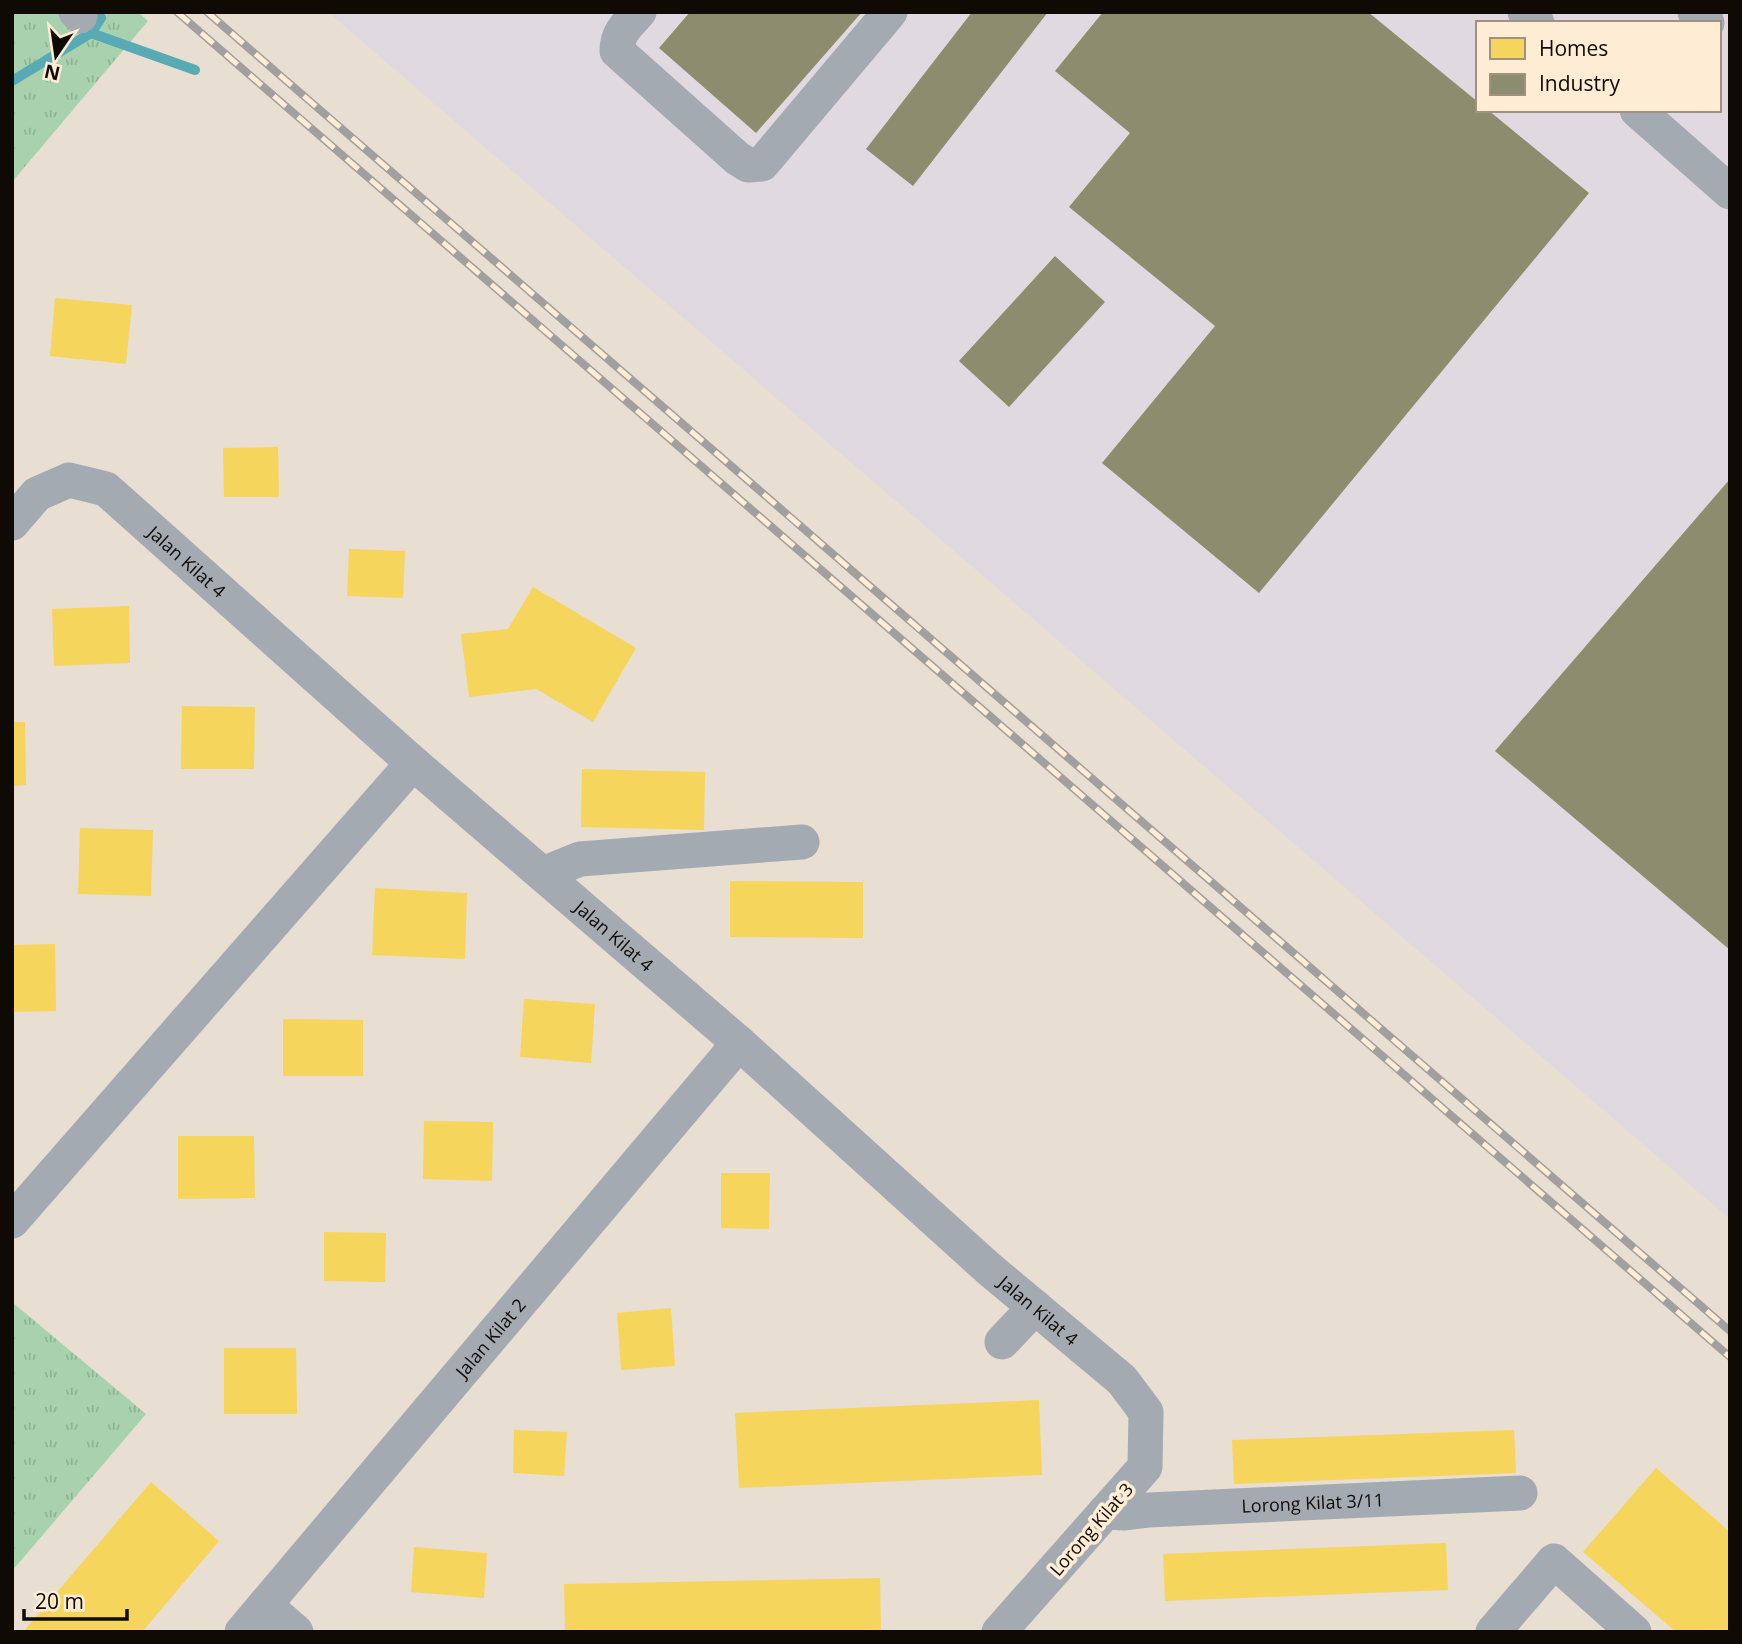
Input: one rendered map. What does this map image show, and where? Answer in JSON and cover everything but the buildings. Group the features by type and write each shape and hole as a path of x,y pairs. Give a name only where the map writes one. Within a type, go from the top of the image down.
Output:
{"street":[{"path":"639,12 622,31 617,41 617,51 737,158 748,164 762,164 890,12"},
{"path":"1639,112 1730,192"},
{"name":"Jalan Kilat 4","path":"12,523 37,494 69,480 106,489 413,763 739,1043 988,1268 1122,1380 1146,1412"},
{"path":"12,1221 413,763"},
{"path":"543,874 580,859 802,842"},
{"name":"Jalan Kilat 2","path":"242,1632 739,1043"},
{"path":"1002,1342 1035,1307"},
{"name":"Lorong Kilat 3","path":"999,1632 1145,1467 1146,1412"},
{"name":"Lorong Kilat 3/11","path":"1105,1512 1520,1493"},
{"path":"1493,1632 1554,1561 1633,1632"},
{"path":"265,1605 296,1632"}],"shaded area":[{"path":"328,12 1730,12 1730,1219"}],"green space":[{"path":"12,12 138,12 148,21 12,182"},
{"path":"12,1302 146,1414 12,1571"}],"waterway":[{"path":"91,33 101,18 96,12"},
{"path":"12,81 91,33 195,70"}],"railway":[{"path":"177,12 1730,1357"},
{"path":"207,12 1730,1331"}]}
